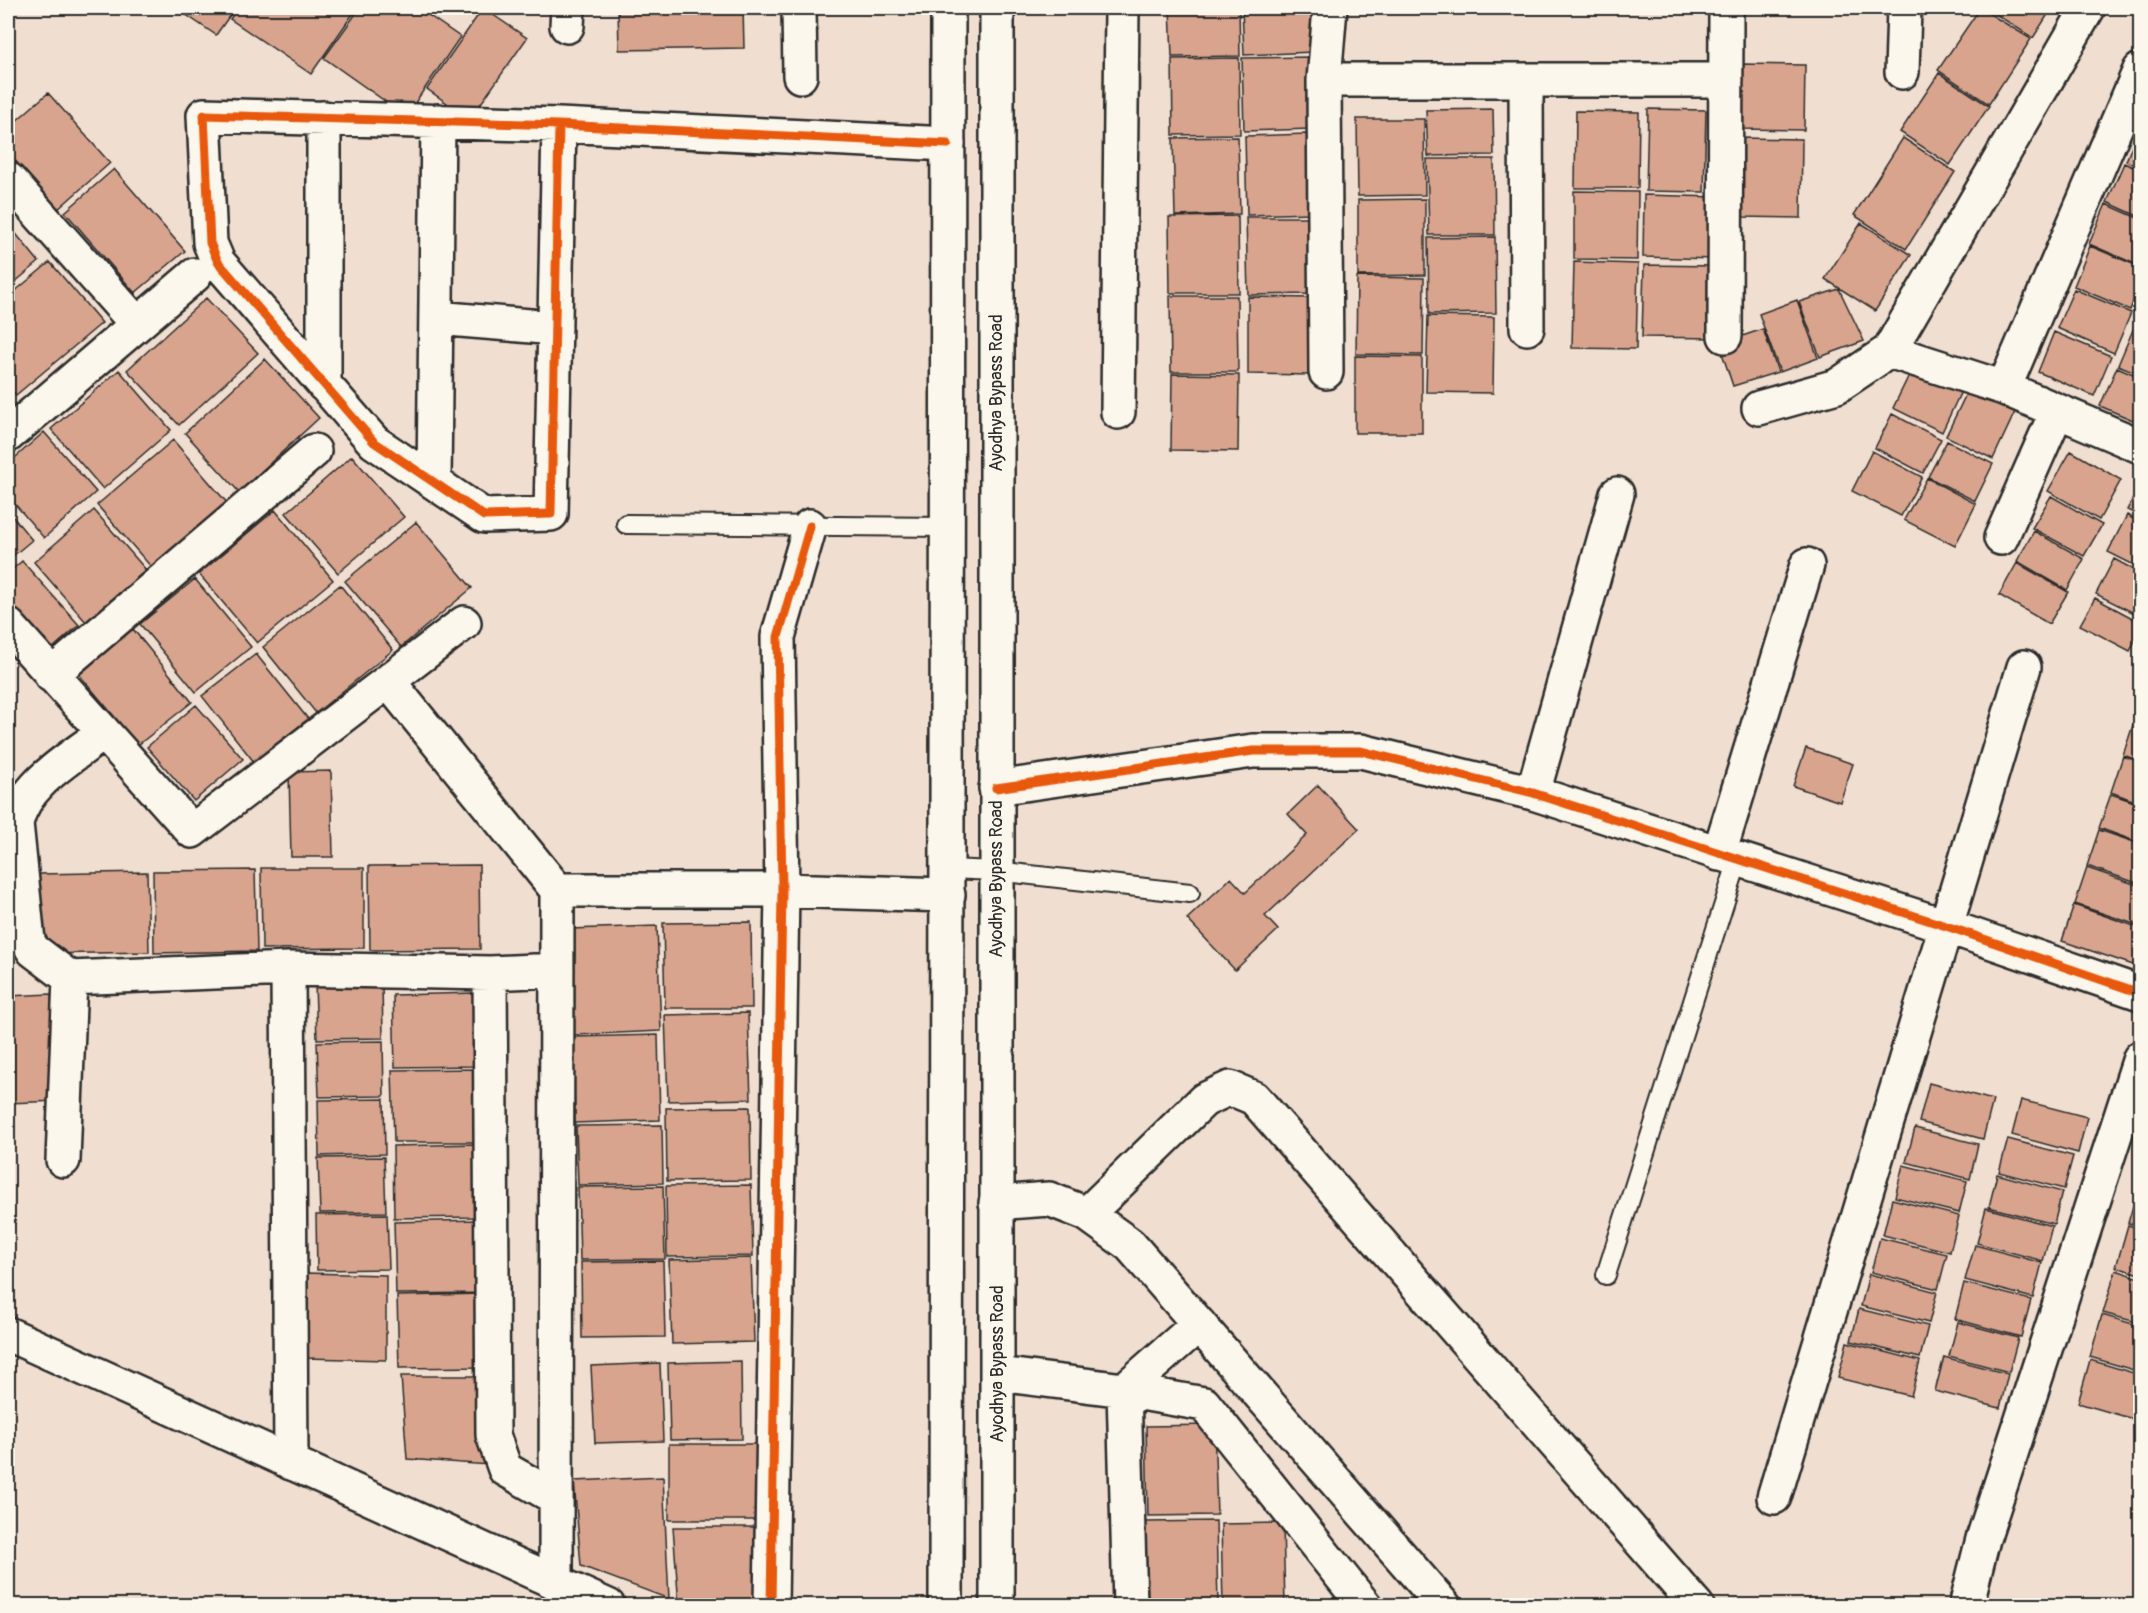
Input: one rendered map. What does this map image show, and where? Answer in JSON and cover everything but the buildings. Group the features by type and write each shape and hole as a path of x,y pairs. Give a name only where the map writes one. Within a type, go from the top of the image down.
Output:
{"street":[{"path":"799,8 800,76"},
{"path":"946,1605 948,8"},
{"name":"Ayodhya Bypass Road","path":"997,8 997,1605"},
{"path":"1118,412 1122,8"},
{"path":"1326,372 1324,80 1330,8"},
{"path":"1725,336 1726,8"},
{"path":"1902,72 1904,8"},
{"path":"1759,408 1837,386 1889,351 2088,8"},
{"path":"2004,388 2140,70"},
{"path":"1324,80 1726,80"},
{"path":"1527,80 1527,328"},
{"path":"560,124 551,514 484,516 374,442 218,262 210,243 204,115 560,124 948,144"},
{"path":"324,118 324,385"},
{"path":"434,481 438,120"},
{"path":"8,179 137,324"},
{"path":"12,423 195,275"},
{"path":"435,318 555,328"},
{"path":"1889,351 2004,388 2140,446"},
{"path":"2001,538 2057,411"},
{"path":"51,675 314,451"},
{"path":"1533,792 1617,494"},
{"path":"771,1605 782,890 778,637 810,526"},
{"path":"1729,857 1808,565"},
{"path":"8,625 192,831 464,623"},
{"path":"1774,1497 2024,667"},
{"path":"388,681 557,891 556,1583"},
{"path":"103,733 33,789 19,809 16,823 27,941 38,955 70,978 288,969 490,973 557,970"},
{"path":"996,788 1253,751 1361,751 1533,792 1946,926 2140,993"},
{"path":"557,891 782,890 948,882"},
{"path":"288,969 291,1463"},
{"path":"490,973 493,1435 506,1469 556,1498"},
{"path":"63,1160 70,978"},
{"path":"1966,1605 1983,1539 2140,1058"},
{"path":"1088,1214 1204,1100 1230,1088 1254,1098 1697,1605"},
{"path":"996,1203 1049,1199 1088,1214 1130,1245 1444,1605"},
{"path":"1124,1390 1199,1324"},
{"path":"8,1334 608,1605"},
{"path":"998,1374 1124,1390 1204,1404 1338,1590 1365,1605"},
{"path":"1124,1390 1130,1605"}],"lane":[{"path":"626,524 947,527"},
{"path":"1605,1275 1729,857"},
{"path":"948,882 996,871 1190,893"}],"cycle path":[{"path":"559,125 551,514 484,516 374,442 218,262 210,243 204,115 559,125 948,144"},
{"path":"771,1606 782,890 778,637 810,526"},
{"path":"996,788 1253,751 1361,751 1533,793 1946,926 2140,993"}]}
